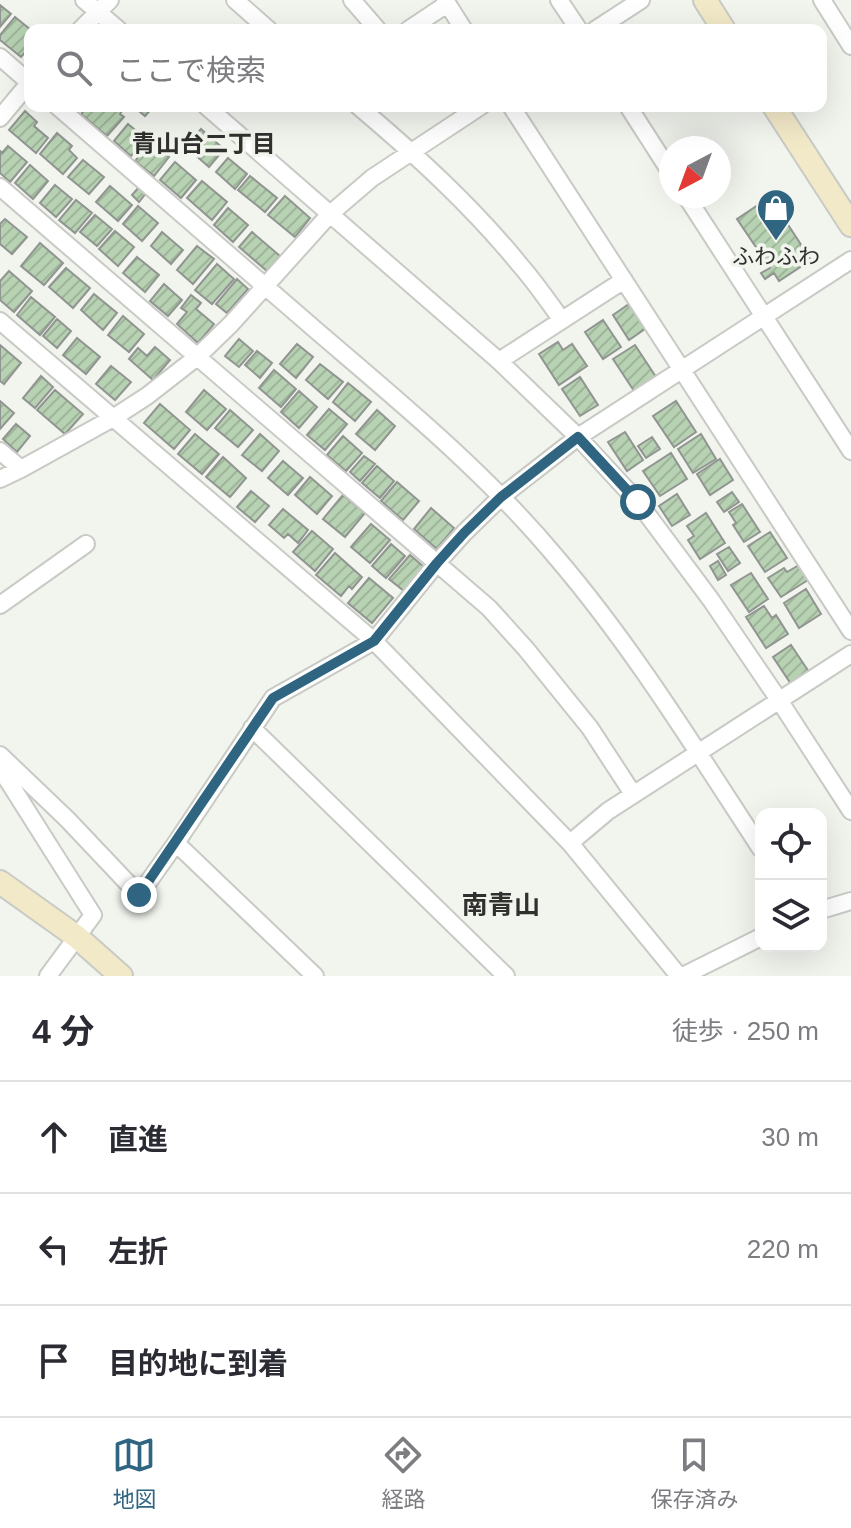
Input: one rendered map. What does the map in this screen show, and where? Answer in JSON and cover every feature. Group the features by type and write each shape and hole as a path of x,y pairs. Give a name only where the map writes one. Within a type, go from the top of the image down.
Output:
{"street":[{"path":"84,0 104,6 115,24"},
{"path":"235,0 262,24"},
{"path":"352,0 373,24"},
{"path":"559,0 575,24"},
{"path":"604,24 641,0"},
{"path":"705,0 720,24"},
{"path":"822,0 851,46"},
{"path":"416,24 446,2 460,24"},
{"path":"86,24 104,6"},
{"path":"0,57 24,77"},
{"path":"0,118 24,89"},
{"path":"64,112 427,425 501,497 555,556 608,622 755,840"},
{"path":"213,112 499,361 578,437 638,502 711,600 851,811"},
{"path":"365,112 411,151 470,209 511,254 561,319"},
{"path":"0,479 113,418 147,396 197,357 231,324 330,214 372,178 472,112"},
{"path":"515,112 851,631"},
{"path":"632,112 659,154"},
{"path":"778,112 851,225"},
{"path":"0,187 489,608 590,728 633,794"},
{"path":"694,208 851,451"},
{"path":"0,755 67,819 139,895 273,698 374,641 464,533 501,497 578,437 851,260"},
{"path":"499,361 624,280"},
{"path":"0,321 374,641 570,843 681,976 755,940"},
{"path":"0,451 21,469"},
{"path":"0,605 86,544"},
{"path":"570,843 633,794 851,654"},
{"path":"252,728 506,976"},
{"path":"0,768 93,915 48,976"},
{"path":"176,843 315,976"},
{"path":"0,882 77,937 121,976"},
{"path":"827,908 851,901"}],"building":[{"path":"0,5 11,14 0,27"},
{"path":"15,17 24,24 24,54 21,57 0,40 0,35"},
{"path":"26,112 37,122 34,126 48,138 36,153 9,130"},
{"path":"121,112 124,117 107,136 81,114"},
{"path":"128,124 146,139 131,156 114,141"},
{"path":"201,129 224,149 209,167 186,147"},
{"path":"57,133 72,146 69,150 77,158 63,174 40,154"},
{"path":"151,142 169,157 154,176 135,161"},
{"path":"8,146 27,162 10,182 0,173 0,151 2,153"},
{"path":"228,158 247,174 235,189 216,172"},
{"path":"83,160 104,177 89,194 68,177"},
{"path":"175,162 196,180 181,198 160,180"},
{"path":"30,165 48,181 33,199 15,183"},
{"path":"250,176 277,198 265,212 238,190"},
{"path":"202,181 227,202 212,220 187,198"},
{"path":"55,185 72,199 56,217 40,203"},
{"path":"110,186 132,205 118,221 96,202"},
{"path":"140,186 147,192 139,202 132,195"},
{"path":"285,196 310,218 295,237 268,215"},
{"path":"770,197 811,260 779,281 774,273 765,279 761,273 770,268 737,219"},
{"path":"76,200 92,213 75,233 59,220"},
{"path":"138,206 158,223 142,241 123,224"},
{"path":"228,208 248,225 233,242 214,225"},
{"path":"95,215 112,229 97,246 80,232"},
{"path":"5,219 27,237 12,254 0,244 0,224"},
{"path":"115,231 134,247 118,266 99,249"},
{"path":"162,232 183,250 171,264 151,246"},
{"path":"252,232 280,256 267,271 239,247"},
{"path":"40,243 63,263 44,285 21,266"},
{"path":"197,246 214,259 193,284 177,270"},
{"path":"137,257 159,275 145,292 123,273"},
{"path":"217,264 234,279 212,304 195,290"},
{"path":"66,268 90,288 73,308 49,287"},
{"path":"9,271 32,291 14,312 0,300 0,281"},
{"path":"237,279 248,289 227,313 216,304"},
{"path":"164,284 182,300 168,316 150,301"},
{"path":"94,294 117,313 103,330 81,310"},
{"path":"191,295 201,303 196,309 214,324 198,343 177,324 187,312 181,308"},
{"path":"31,297 55,317 40,335 17,315"},
{"path":"629,304 645,329 629,340 613,315"},
{"path":"123,316 144,334 129,352 108,335"},
{"path":"57,319 71,331 57,348 43,336"},
{"path":"603,320 621,347 603,359 585,332"},
{"path":"77,338 100,357 86,374 63,355"},
{"path":"239,339 253,351 239,367 225,356"},
{"path":"558,342 563,350 572,344 587,366 559,385 539,354"},
{"path":"297,344 313,357 296,378 280,364"},
{"path":"0,345 21,363 4,384 0,381"},
{"path":"635,345 656,377 634,391 613,359"},
{"path":"155,347 170,360 153,380 129,359 138,348 147,356"},
{"path":"257,351 272,363 260,378 245,365"},
{"path":"320,364 343,382 328,399 306,380"},
{"path":"111,366 131,382 115,400 96,384"},
{"path":"274,370 296,389 281,407 259,388"},
{"path":"41,376 53,387 35,408 23,398"},
{"path":"580,377 598,405 580,416 562,389"},
{"path":"348,383 371,402 355,421 333,402"},
{"path":"55,390 83,414 65,434 37,410"},
{"path":"204,390 226,409 207,430 186,412"},
{"path":"299,391 317,407 299,428 281,412"},
{"path":"0,401 14,413 0,429"},
{"path":"676,401 696,432 674,447 653,416"},
{"path":"160,404 190,430 174,449 144,423"},
{"path":"329,409 347,424 325,450 307,435"},
{"path":"230,410 253,430 238,447 215,428"},
{"path":"377,410 395,426 375,450 356,434"},
{"path":"16,424 30,436 17,452 3,439"},
{"path":"625,432 643,460 627,471 608,442"},
{"path":"195,434 219,454 202,474 178,454"},
{"path":"260,434 279,451 262,471 242,455"},
{"path":"701,434 716,459 693,473 678,449"},
{"path":"343,436 362,453 346,471 327,455"},
{"path":"652,437 660,449 646,458 638,446"},
{"path":"671,453 687,479 660,496 643,471"},
{"path":"364,456 375,464 360,481 350,472"},
{"path":"223,457 246,478 230,497 206,477"},
{"path":"720,459 733,480 710,495 697,474"},
{"path":"283,461 303,478 288,495 268,478"},
{"path":"377,466 394,481 380,498 362,483"},
{"path":"310,477 332,496 317,514 295,495"},
{"path":"397,482 419,501 403,520 381,501"},
{"path":"251,491 269,506 255,522 237,507"},
{"path":"732,492 739,502 724,512 717,502"},
{"path":"677,494 690,515 672,526 659,506"},
{"path":"343,495 365,513 345,537 323,519"},
{"path":"742,504 760,532 744,542 729,512"},
{"path":"431,508 454,528 437,549 414,529"},
{"path":"283,509 308,530 298,543 288,534 284,538 269,525"},
{"path":"706,513 725,543 700,559 688,540 694,536 687,526"},
{"path":"371,524 390,540 370,563 351,547"},
{"path":"312,531 333,549 315,571 293,552"},
{"path":"770,532 787,558 765,572 748,546"},
{"path":"391,544 405,556 386,578 372,566"},
{"path":"729,547 740,563 728,571 717,554"},
{"path":"335,553 362,577 341,596 316,575"},
{"path":"410,555 424,567 404,591 389,579"},
{"path":"718,561 726,575 718,580 710,566"},
{"path":"799,565 808,580 781,597 768,578 784,568 787,572"},
{"path":"751,573 768,599 749,612 731,585"},
{"path":"369,578 393,598 372,623 348,603"},
{"path":"806,589 821,614 799,628 784,603"},
{"path":"764,606 772,618 776,615 788,634 766,648 746,617"},
{"path":"791,645 811,675 793,687 773,657"}],"place":[{"name":"ふわふわ","path":"776,242"}],"district":[{"name":"青山台二丁目","path":"204,144"},
{"name":"南青山","path":"501,905"}],"route":[{"path":"139,895 273,698 374,641 437,563 501,497 578,437 638,502"}]}
